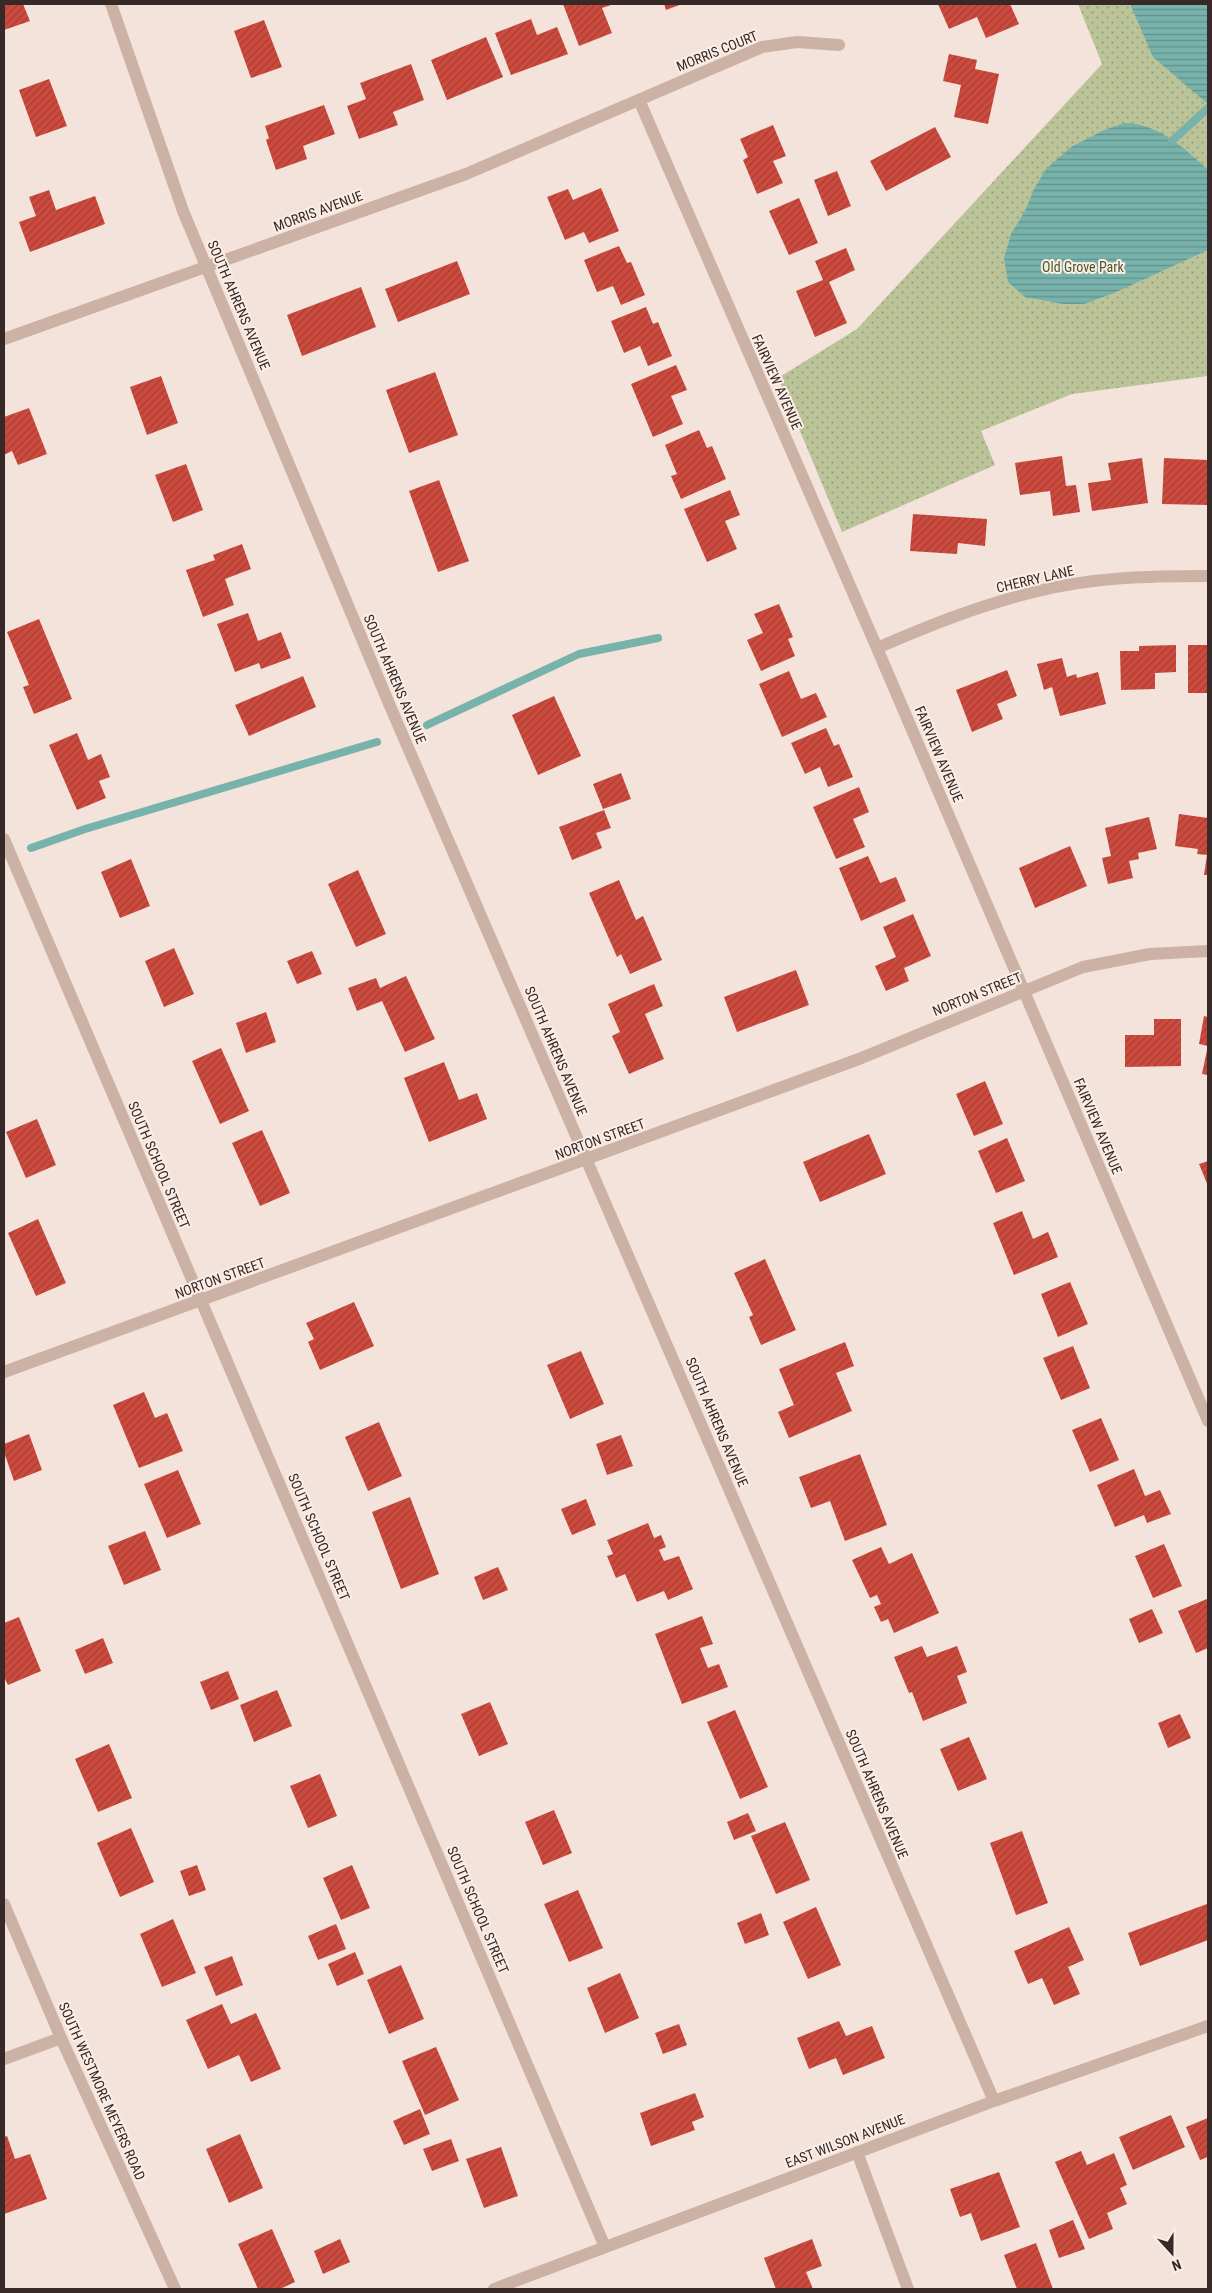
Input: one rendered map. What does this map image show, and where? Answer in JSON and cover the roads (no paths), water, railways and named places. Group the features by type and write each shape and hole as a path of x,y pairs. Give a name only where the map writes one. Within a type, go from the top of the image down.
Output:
{"street":[{"name":"SOUTH AHRENS AVENUE","path":"110,4 182,211 394,715 994,2101"},
{"name":"MORRIS COURT","path":"639,100 762,47 797,42 839,45"},
{"name":"MORRIS AVENUE","path":"4,339 466,174 639,100"},
{"name":"FAIRVIEW AVENUE","path":"639,100 877,648 1208,1421"},
{"name":"CHERRY LANE","path":"877,648 980,607 1035,591 1099,580 1161,576 1208,576"},
{"name":"SOUTH SCHOOL STREET","path":"4,839 605,2247"},
{"name":"NORTON STREET","path":"4,1372 859,1059 1083,967 1123,958 1182,951 1208,951"},
{"name":"SOUTH WESTMORE MEYERS ROAD","path":"4,1904 61,2038 174,2289"},
{"name":"EAST WILSON AVENUE","path":"494,2289 994,2101 1208,2026"},
{"path":"4,2058 61,2038"},
{"path":"858,2152 908,2289"}],"water":[{"path":"1130,4 1208,4 1208,104 1153,57"},
{"path":"1124,123 1148,127 1170,138 1208,170 1208,250 1114,293 1084,304 1063,304 1025,297 1008,282 1004,258 1011,234 1025,211 1034,189 1046,169 1071,147 1102,131"}],"waterway":[{"path":"1172,141 1208,108"},
{"path":"427,725 579,654 658,638"},
{"path":"31,848 85,829 377,742"}],"park label":[{"name":"Old Grove Park","path":"1083,267"}]}
